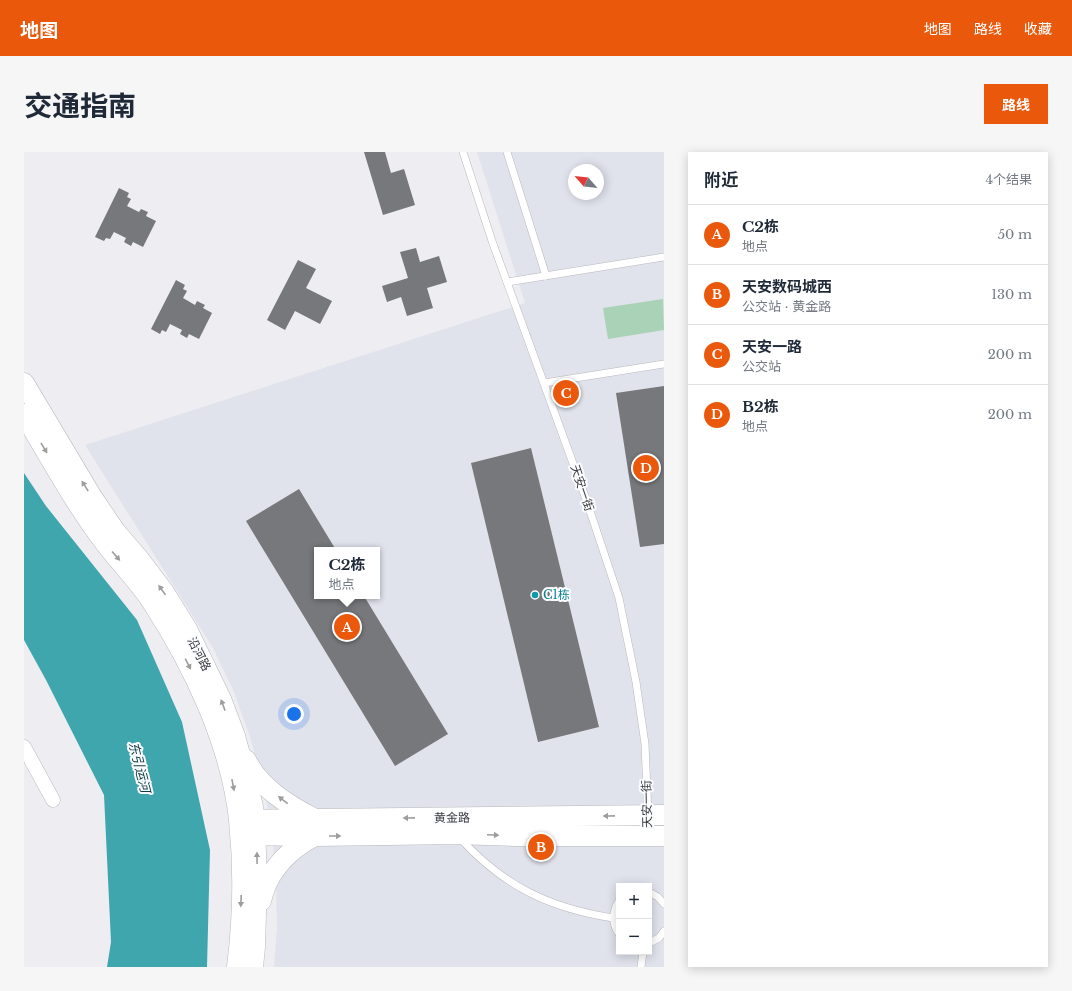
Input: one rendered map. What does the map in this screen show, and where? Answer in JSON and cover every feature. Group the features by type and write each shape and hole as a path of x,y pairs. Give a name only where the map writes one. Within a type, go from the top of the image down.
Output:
{"main road":[{"name":"沿河路","path":"24,383 96,503 115,531 164,592 187,629 222,699 235,736 246,777 247,827 242,855 240,946 237,967"},
{"name":"沿河路","path":"24,414 87,517 103,540 128,569 151,600 173,637 213,719 257,856 255,947 253,967"},
{"path":"235,736 250,768 270,791 316,828 283,859 269,878 256,912"},
{"name":"黄金路","path":"247,827 653,826"},
{"name":"黄金路","path":"316,828 387,836 456,834 516,836 653,826"}],"street":[{"path":"24,747 53,800"}],"lane":[{"name":"天安一街","path":"463,152 492,241 586,499 619,598 636,682 646,744 653,826"},
{"path":"508,152 546,276"},
{"path":"507,282 664,257"},
{"path":"544,383 664,364"},
{"path":"456,834 488,866 526,892 568,909 613,918"},
{"path":"652,894 658,897 664,904"},
{"path":"616,906 613,918 616,928"},
{"path":"652,942 659,938 664,931"},
{"path":"641,967 643,955"}],"shaded area":[{"path":"477,152 664,152 664,967 274,967 277,928 276,880 272,831 263,784 250,737 234,692 213,648 85,445 525,303"}],"green space":[{"path":"663,299 664,330 608,339 603,308"}],"water":[{"name":"东引运河","path":"24,473 46,506 137,620 182,722 210,850 207,967 107,967 111,942 104,795 46,680 24,640"}],"building":[{"path":"364,152 385,152 391,173 404,169 415,205 383,215"},
{"path":"119,188 129,193 127,197 131,199 127,206 139,212 141,209 148,212 146,216 156,221 143,247 133,242 131,246 124,242 126,238 114,232 110,239 106,238 104,241 95,237"},
{"path":"416,248 420,262 439,256 447,282 427,288 433,308 407,316 401,297 387,302 382,286 408,278 400,252"},
{"path":"298,260 316,269 306,288 332,301 320,324 295,311 285,330 267,320"},
{"path":"176,280 185,285 183,289 187,291 183,298 195,305 197,301 205,305 203,308 212,313 199,339 189,334 187,338 180,334 182,330 170,324 166,332 162,330 160,334 151,329"},
{"path":"664,386 664,544 640,547 616,393"},
{"name":"C1栋","path":"531,448 599,727 538,742 471,463"},
{"path":"299,489 334,547 314,547 314,599 366,599 448,734 395,766 246,521"}],"place":[{"name":"天安一路","path":"566,393"},
{"name":"B2栋","path":"646,468"},
{"name":"C1栋","path":"535,595"},
{"name":"C2栋","path":"347,627"},
{"name":"天安数码城西","path":"541,847"}]}
